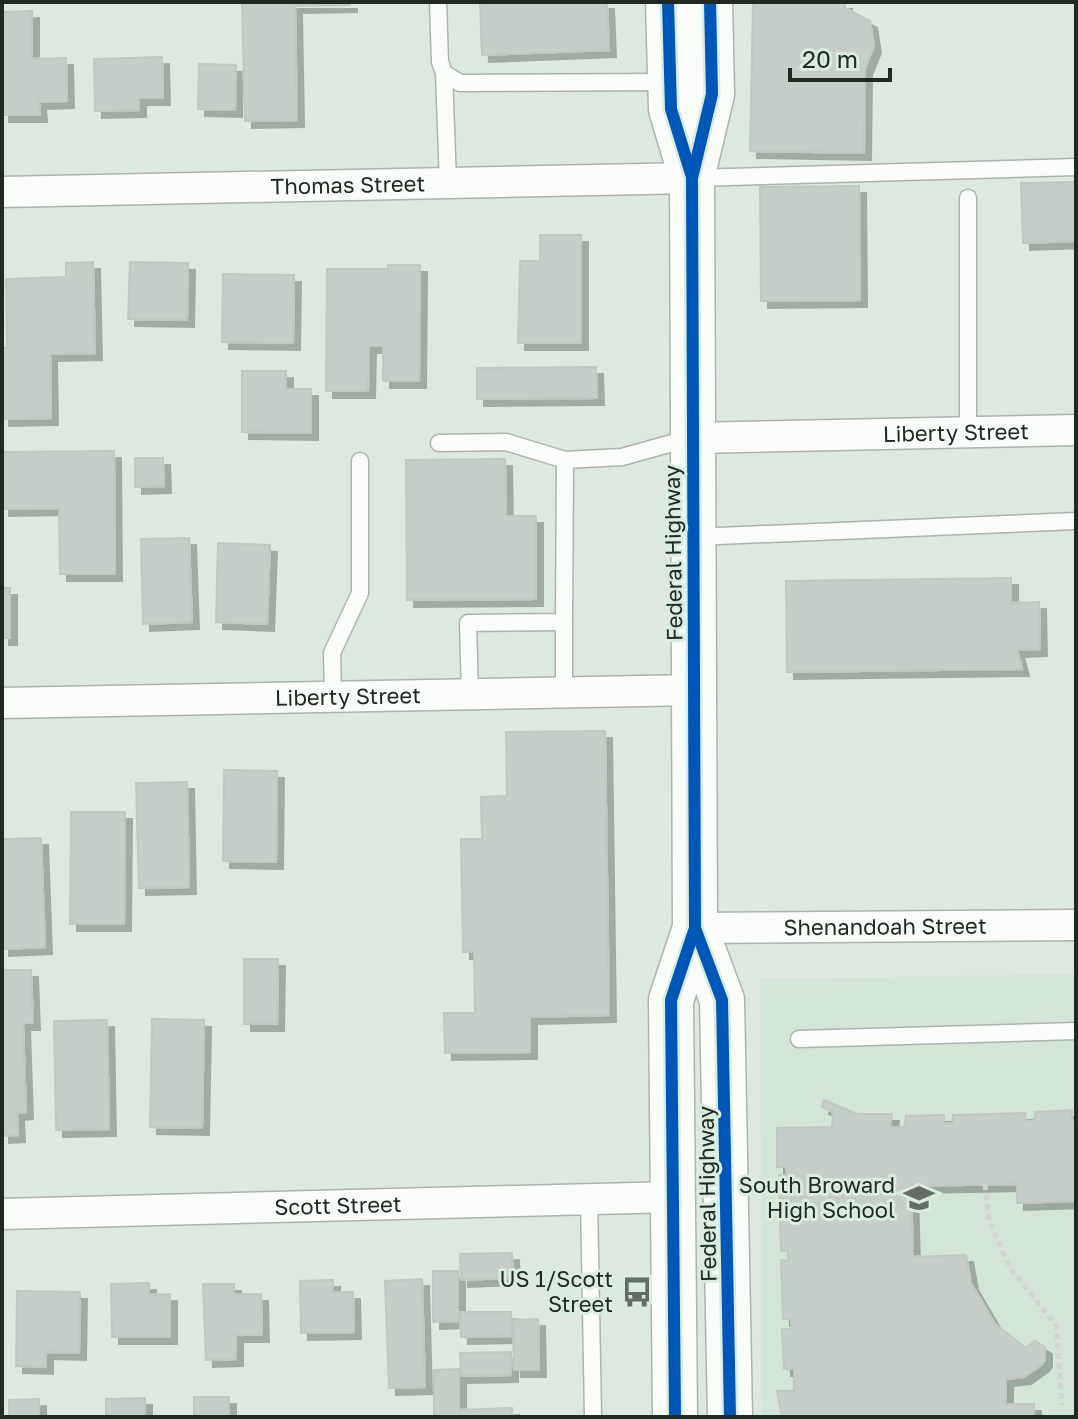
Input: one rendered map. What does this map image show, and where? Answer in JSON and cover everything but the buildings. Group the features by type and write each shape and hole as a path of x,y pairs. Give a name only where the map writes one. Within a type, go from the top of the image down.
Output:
{"main road":[{"name":"Federal Highway","path":"668,2 671,109 692,178"},
{"name":"Federal Highway","path":"675,1417 671,1000 695,928 692,178 712,94 710,2"},
{"name":"Federal Highway","path":"695,928 722,1000 730,1417"}],"street":[{"name":"Thomas Street","path":"2,192 692,178"},
{"name":"Liberty Street","path":"692,438 1076,430"},
{"name":"Liberty Street","path":"2,703 695,690"},
{"name":"Shenandoah Street","path":"695,928 1076,925"},
{"name":"Scott Street","path":"2,1214 673,1197"}],"lane":[{"path":"438,2 448,183"},
{"path":"444,73 460,83 670,82"},
{"path":"692,178 1076,167"},
{"path":"968,198 968,433"},
{"path":"439,443 506,442 565,460 622,457 692,438"},
{"path":"564,693 565,460"},
{"path":"333,697 332,653 360,593 360,461"},
{"path":"693,537 1076,521"},
{"path":"470,694 468,623 564,622"},
{"path":"799,1039 1076,1031"},
{"path":"589,1199 593,1417"}],"path":[{"path":"985,1184 989,1221 1010,1268 1056,1325 1062,1405"}],"shaded area":[{"name":"South Broward High School","path":"1076,974 1076,1417 762,1417 760,979"}],"cycle path":[{"path":"668,2 671,109 691,174"},
{"path":"675,1417 671,1000 695,928 692,178 712,94 710,2"},
{"path":"695,928 722,1000 730,1417"}],"place":[{"name":"South Broward High School","path":"919,1198"},
{"name":"US 1/Scott Street","path":"637,1292"}]}
